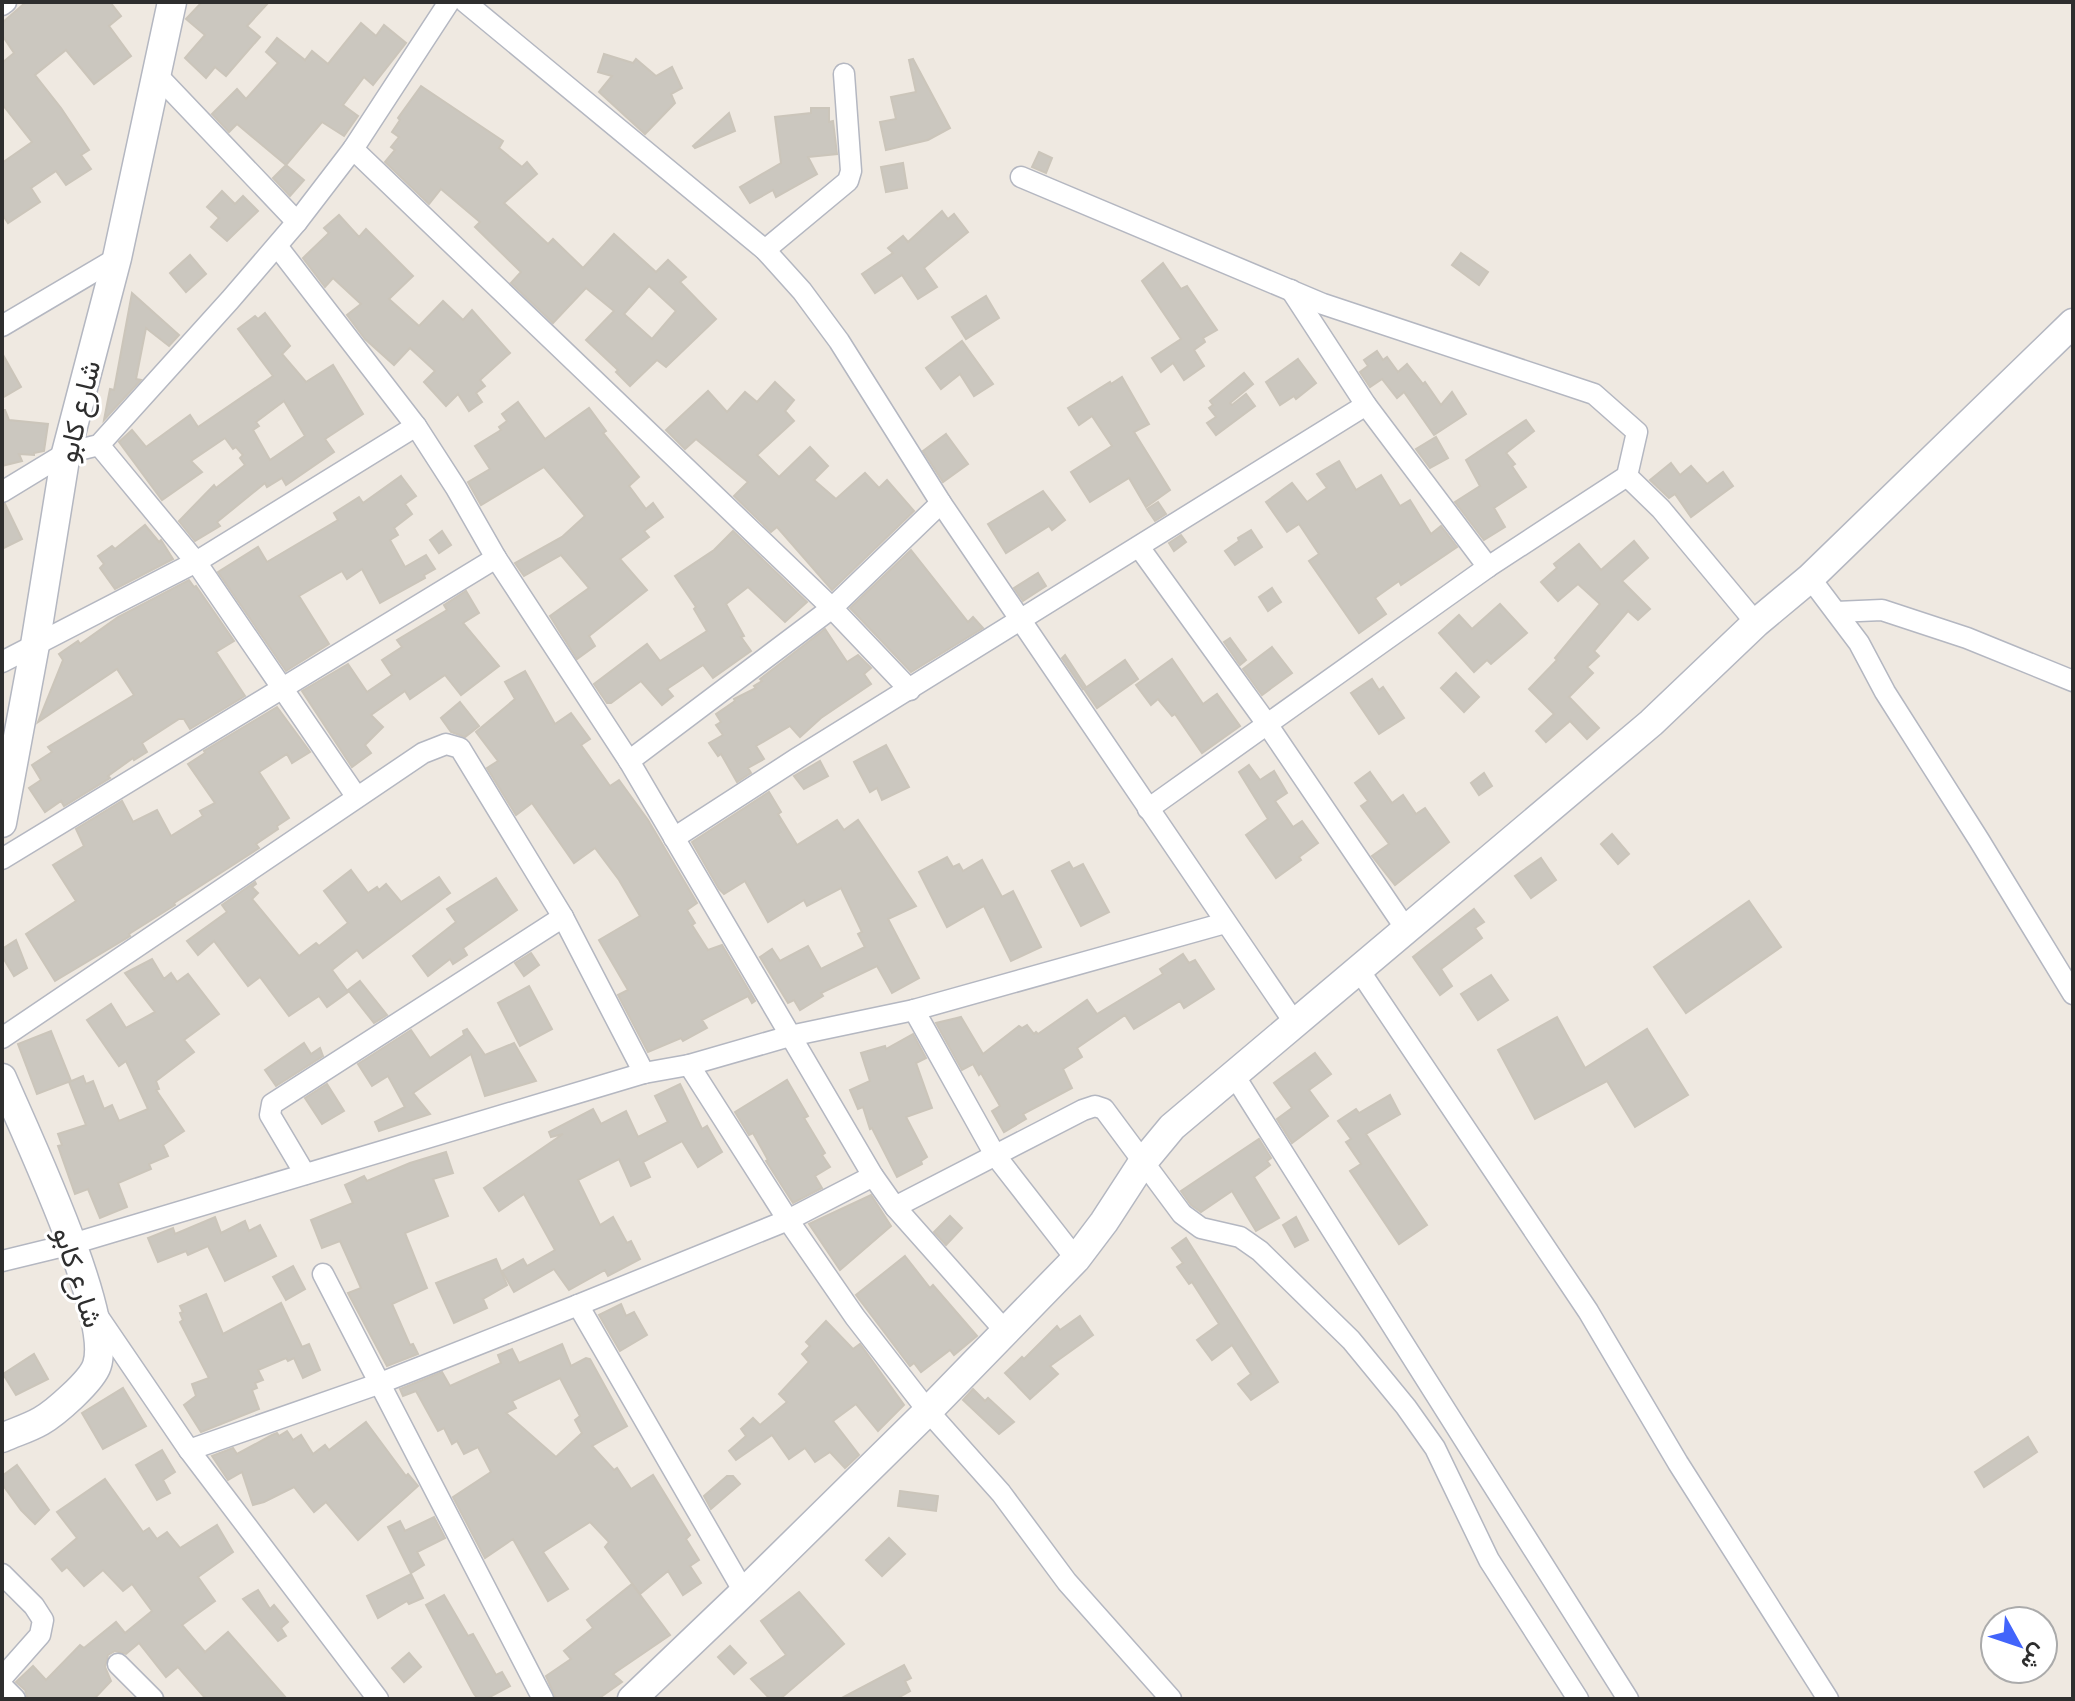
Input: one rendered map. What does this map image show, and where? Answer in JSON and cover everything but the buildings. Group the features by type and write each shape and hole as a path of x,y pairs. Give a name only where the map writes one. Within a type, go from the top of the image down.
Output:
{"street":[{"name":"شارع كابو","path":"2,823 66,453 117,258 172,2"},
{"path":"2,492 66,453 99,445 297,222 353,149 449,2"},
{"path":"465,2 765,250 802,291 839,341 941,503 1294,1022"},
{"path":"765,250 848,181 851,171 844,74"},
{"path":"157,75 297,222"},
{"path":"353,149 832,608 910,690"},
{"path":"1021,177 1323,304 1594,394 1637,432 1627,476 1488,567 1148,809"},
{"path":"277,246 416,426 496,558 629,761 873,1176 895,1207 1006,1332"},
{"path":"2,326 117,258"},
{"path":"1291,290 1366,405 1488,567"},
{"path":"643,1695 1076,1259 1143,1162 1172,1127 1651,723 1756,623 1810,578 2073,323"},
{"path":"674,838 1366,405"},
{"path":"2,662 196,562 416,426"},
{"path":"99,445 196,562 356,796"},
{"path":"1627,476 1661,509 1756,623"},
{"path":"629,761 832,608 941,503"},
{"path":"1139,547 1267,724 1406,929"},
{"path":"2,859 496,558"},
{"path":"1810,578 1859,643 1885,692 2073,994"},
{"path":"1836,612 1882,610 1967,638 2073,681"},
{"path":"2,1038 356,796 423,753 446,744 460,748 563,917 644,1073"},
{"path":"305,1174 270,1115 272,1104 563,917"},
{"path":"2,1261 72,1244 644,1073 689,1065 790,1036 914,1010 1225,923"},
{"path":"1359,970 1588,1311 1678,1463 1828,1699"},
{"path":"914,1010 995,1155 1076,1259"},
{"path":"689,1065 788,1220 855,1317 928,1411 1001,1493 1067,1582 1171,1699"},
{"path":"1234,1075 1628,1699"},
{"name":"شارع كابو","path":"2,1078 72,1244 95,1313 100,1339 97,1367 76,1392 42,1421 2,1438"},
{"path":"895,1207 1095,1106 1104,1109 1182,1214 1201,1228 1240,1237 1260,1251 1351,1340 1406,1407 1435,1448 1489,1560 1578,1699"},
{"path":"189,1450 378,1384 578,1305 788,1220 873,1176"},
{"path":"323,1274 543,1699"},
{"path":"578,1305 744,1592"},
{"path":"95,1313 189,1450 378,1699"},
{"path":"2,1574 34,1606 43,1620 40,1635 2,1678"},
{"path":"118,1664 153,1699"},
{"path":"2,1686 15,1699"}]}
